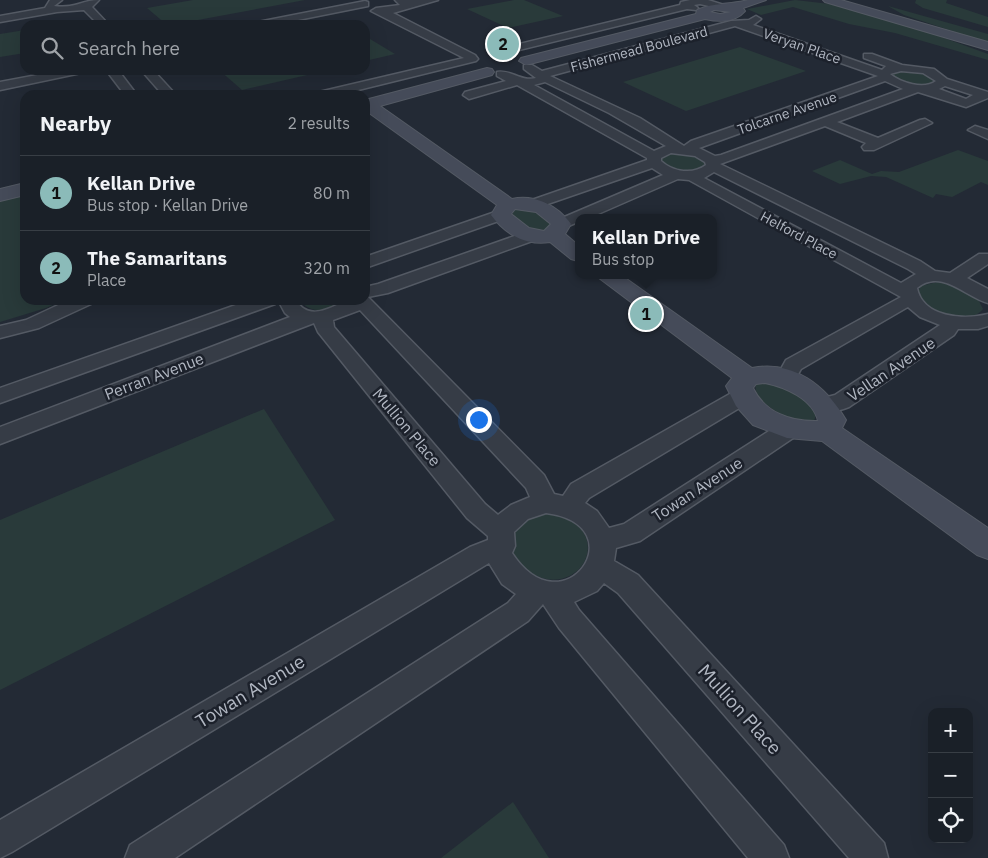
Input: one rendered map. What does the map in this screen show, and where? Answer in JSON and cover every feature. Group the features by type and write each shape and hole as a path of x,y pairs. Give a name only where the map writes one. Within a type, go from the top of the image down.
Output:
{"street":[{"path":"332,20 404,4 433,0"},
{"path":"669,0 701,7"},
{"name":"Fishermead Boulevard","path":"469,95 518,82 537,82 543,76 730,13 760,0"},
{"path":"818,0 852,6"},
{"path":"829,0 988,46"},
{"path":"0,11 56,4 106,1"},
{"path":"281,20 366,2 366,9 379,11 471,58"},
{"path":"90,3 101,20"},
{"path":"0,19 56,4"},
{"path":"56,4 70,20"},
{"path":"404,4 418,14"},
{"name":"Fishermead Boulevard","path":"370,103 492,59 685,5"},
{"name":"Fishermead Boulevard","path":"492,59 501,74 512,73 527,64 701,7 730,13"},
{"name":"Veryan Place","path":"730,13 756,19 817,39"},
{"name":"Veryan Place","path":"730,13 885,76 898,84 921,88 966,103 982,101 984,95 943,82 940,77 929,72 902,68 860,53"},
{"path":"343,90 471,58 492,59"},
{"name":"Fishermead Boulevard","path":"492,59 527,64"},
{"name":"Helford Place","path":"527,64 543,76 671,141 683,149 699,152 712,163 914,265 931,276 953,279 979,290 988,297"},
{"name":"Veryan Place","path":"885,76 889,69 902,68"},
{"path":"0,75 20,71"},
{"name":"Helford Place","path":"501,74 654,159 662,169 685,175 700,182 909,296 927,313 960,323 988,336"},
{"path":"0,86 56,75"},
{"path":"116,75 127,90"},
{"path":"152,75 165,90"},
{"name":"Tolcarne Avenue","path":"683,149 885,76"},
{"path":"921,88 939,86 943,82"},
{"name":"Tolcarne Avenue","path":"712,163 823,121 921,88"},
{"path":"370,106 505,210 506,223 515,231 529,236"},
{"name":"Tolcarne Avenue","path":"823,121 873,145 925,123"},
{"path":"370,260 505,210 534,204 654,159 662,150 683,149"},
{"path":"593,214 685,175 709,171 712,163"},
{"path":"0,194 20,191"},
{"path":"534,204 556,216 557,229 575,252"},
{"path":"370,294 529,236 557,229 575,221"},
{"path":"953,279 985,258 988,259"},
{"path":"786,378 793,365 909,296 908,286 912,281 931,276"},
{"path":"611,279 745,386 751,408 769,422 788,430 808,433 826,418"},
{"path":"0,332 32,324 73,305"},
{"name":"Perran Avenue","path":"0,396 254,305"},
{"path":"290,305 294,311 316,317"},
{"name":"Perran Avenue","path":"0,436 316,317 350,310 355,305"},
{"path":"368,305 534,482 558,505"},
{"name":"Mullion Place","path":"316,317 424,449 501,539"},
{"path":"960,323 988,320"},
{"name":"Vellan Avenue","path":"826,418 841,402 960,323"},
{"path":"558,505 766,374 786,378 800,385 826,418 988,545"},
{"name":"Towan Avenue","path":"602,554 788,430"},
{"path":"144,858 545,593 576,590 593,579 602,554 594,524 583,514 558,505 527,506 509,518 497,553 504,569 514,580 545,593 569,619 770,858"},
{"name":"Towan Avenue","path":"0,840 479,555 501,539"},
{"name":"Mullion Place","path":"602,554 871,856 869,858"}],"shaded area":[{"path":"193,0 305,0 198,20 161,20 147,8"},
{"path":"514,0 524,0 563,16 508,28 467,9"},
{"path":"795,0 830,4 925,31 988,54 988,60 895,33 849,24 793,7 761,15 747,9"},
{"path":"916,0 947,0 946,3 988,17 988,27 923,8 915,3"},
{"path":"888,6 988,34 988,43 904,15"},
{"path":"20,31 20,54 0,57 0,34"},
{"path":"370,39 395,54 370,60"},
{"path":"740,47 806,71 686,111 623,82"},
{"path":"893,71 921,71 937,82 925,85 913,84 890,74"},
{"path":"225,75 307,75 242,90"},
{"path":"958,150 988,161 988,185 981,182 952,197 936,194 933,198 886,177 871,176 840,184 812,171 840,160 872,174 881,171 899,172"},
{"path":"687,152 704,160 704,166 699,169 681,171 670,168 661,161 661,158 666,153"},
{"path":"20,195 20,305 53,305 0,322 0,201"},
{"path":"514,209 531,210 541,214 550,227 547,230 531,230 512,217"},
{"path":"937,282 947,283 977,297 983,309 976,315 958,318 937,312 929,307 917,293 921,286"},
{"path":"304,305 341,305 323,310"},
{"path":"764,382 787,388 801,397 816,415 814,421 805,422 788,418 764,403 756,390 756,384"},
{"path":"264,409 335,520 0,690 0,520"},
{"path":"548,513 571,520 583,532 588,545 586,559 582,565 577,571 560,579 543,578 528,571 517,559 512,545 514,532 525,520"},
{"path":"513,802 549,858 441,858"}],"place":[{"name":"The Samaritans","path":"503,44"},
{"name":"Kellan Drive","path":"646,314"}]}
